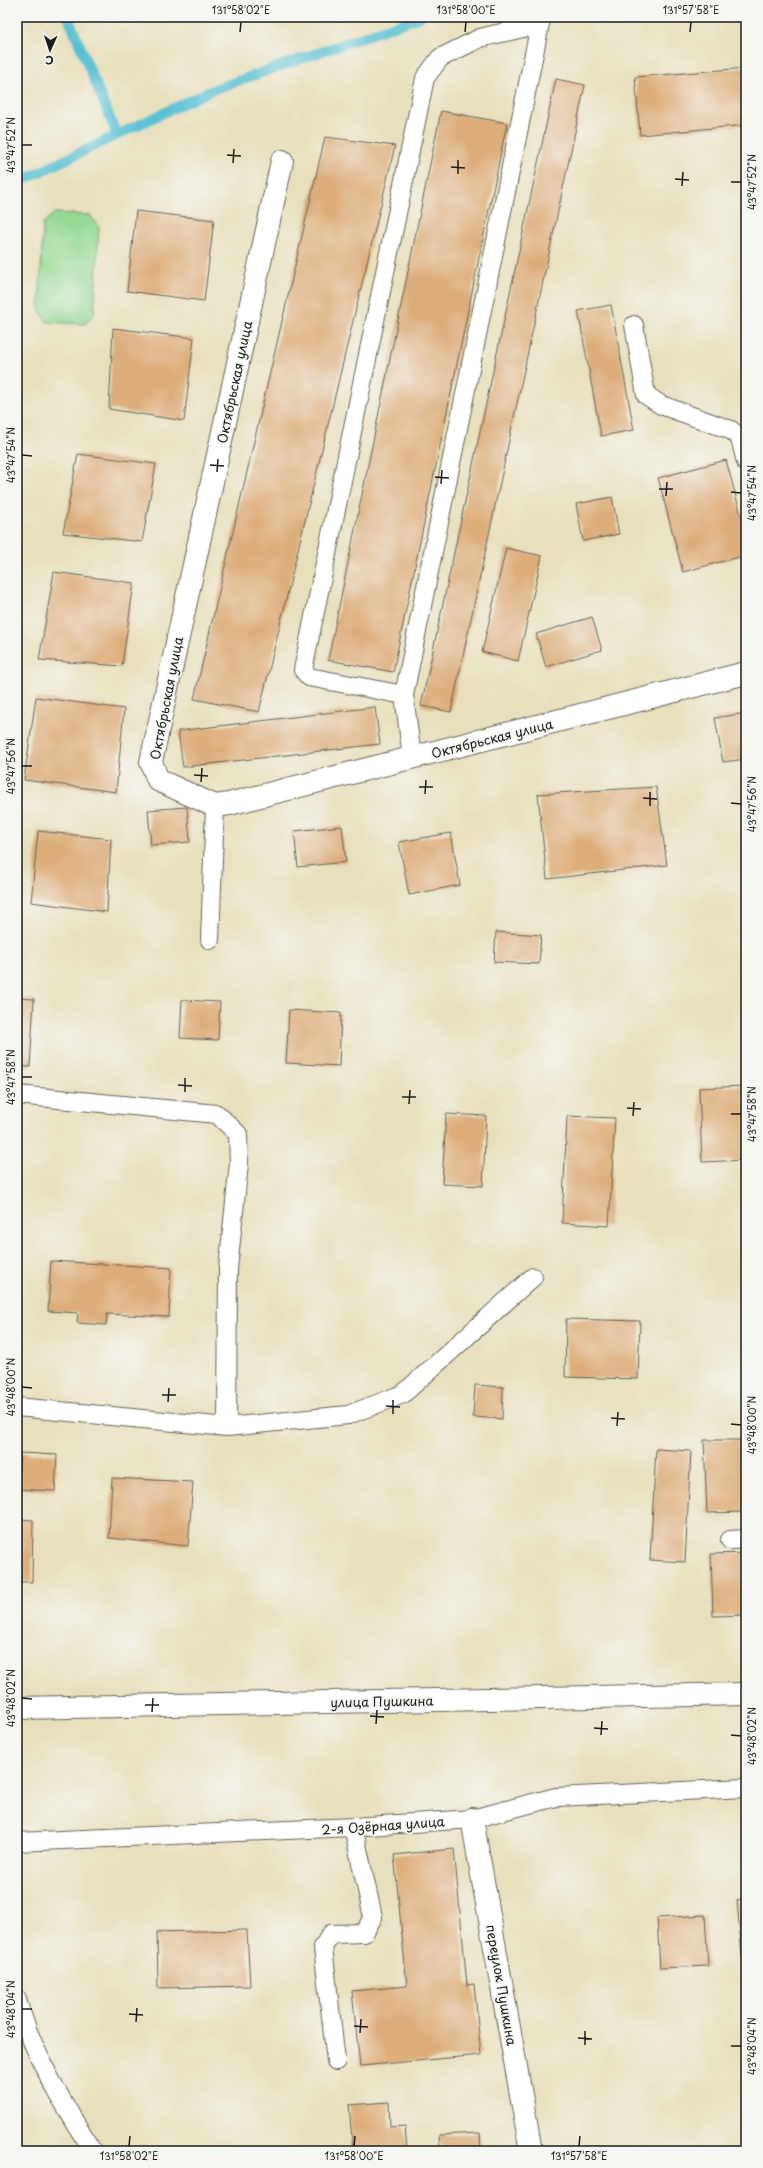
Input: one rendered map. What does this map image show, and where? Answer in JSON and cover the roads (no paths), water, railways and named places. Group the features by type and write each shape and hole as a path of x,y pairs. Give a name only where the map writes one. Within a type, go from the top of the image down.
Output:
{"street":[{"name":"Октябрьская улица","path":"282,160 151,762 158,780 216,806 229,804 746,673"},
{"name":"улица Пушкина","path":"17,1708 746,1694"},
{"name":"переулок Пушкина","path":"472,1819 531,2151"}],"lane":[{"path":"404,695 309,677 303,670 425,78 440,58 480,38 542,21 404,695 412,758"},
{"path":"634,325 646,395 661,405 731,430 740,438 746,462"},
{"path":"210,940 216,806"},
{"path":"17,1095 217,1114 238,1134 239,1163 228,1269 227,1427"},
{"path":"17,1407 227,1427 348,1414 403,1394 533,1277"},
{"name":"2-я Озёрная улица","path":"17,1842 353,1828 472,1819 556,1797 746,1788"},
{"path":"336,2061 323,1947 331,1934 364,1933 373,1917 353,1828"},
{"path":"17,1999 25,2028 53,2086 92,2151"}],"waterway":[{"path":"68,17 117,135 212,90 420,17"},
{"path":"17,183 117,135"}]}
